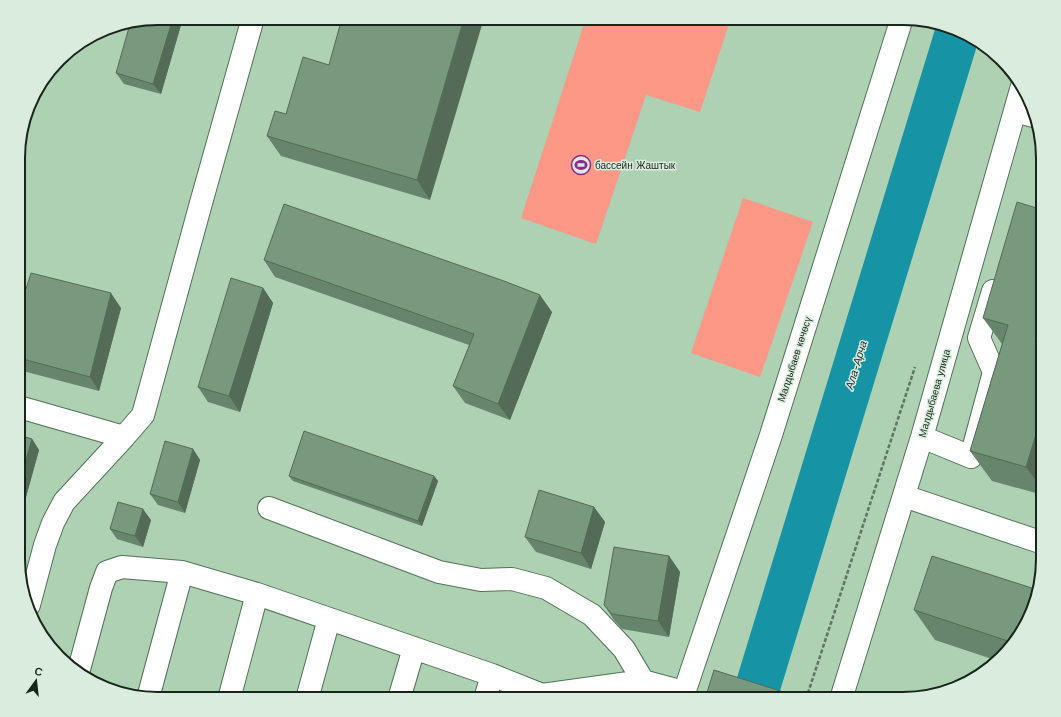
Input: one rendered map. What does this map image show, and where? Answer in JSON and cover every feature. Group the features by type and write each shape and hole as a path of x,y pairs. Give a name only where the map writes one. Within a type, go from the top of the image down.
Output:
{"street":[{"path":"31,597 45,545 53,523 64,502 143,415 251,25"},
{"name":"Малдыбаев көчөсү","path":"684,692 770,435 900,25"},
{"name":"Малдыбаева улица","path":"843,692 1024,114 1023,102"},
{"path":"922,437 971,457 994,372 979,338 999,272"},
{"path":"25,409 124,437"},
{"path":"904,496 1036,541"},
{"path":"269,508 439,572 481,580 512,579 546,588 592,615 624,649 643,681"},
{"path":"80,666 101,588 107,572 122,567 182,572 257,594 492,675 534,692"},
{"path":"150,692 182,572"},
{"path":"231,692 257,594"},
{"path":"309,692 329,619"},
{"path":"401,692 414,648"},
{"path":"487,692 492,675"},
{"path":"564,692 643,681 674,692"}],"path":[{"path":"808,692 916,364"}],"shaded area":[{"name":"бассейн Жаштык","path":"584,25 729,25 700,112 646,95 596,244 521,218"},
{"path":"743,198 813,222 760,377 691,353"}],"building":[{"path":"150,25 171,25 153,84 116,73 129,29"},
{"path":"340,25 462,25 417,180 267,136 275,111 286,114 303,57 329,65"},
{"path":"1017,202 1036,208 1036,435 1026,467 970,451 1008,325 983,318"},
{"path":"284,204 540,295 498,404 453,386 474,334 264,260"},
{"path":"31,273 111,293 90,377 25,360 26,289"},
{"path":"231,278 263,288 229,396 198,387"},
{"path":"304,431 434,476 418,521 289,476"},
{"path":"25,437 32,439 25,463"},
{"path":"165,441 193,449 178,502 150,494"},
{"path":"539,490 594,507 581,553 525,537"},
{"path":"118,502 143,509 135,536 110,529"},
{"path":"614,547 669,556 658,621 612,614 604,605"},
{"path":"932,556 1032,588 1026,610 1007,641 914,610"},
{"path":"714,670 784,692 707,692"}],"waterway":[{"name":"Ала-Арча","path":"756,692 956,36"}],"place":[{"name":"бассейн Жаштык","path":"581,165"}]}
